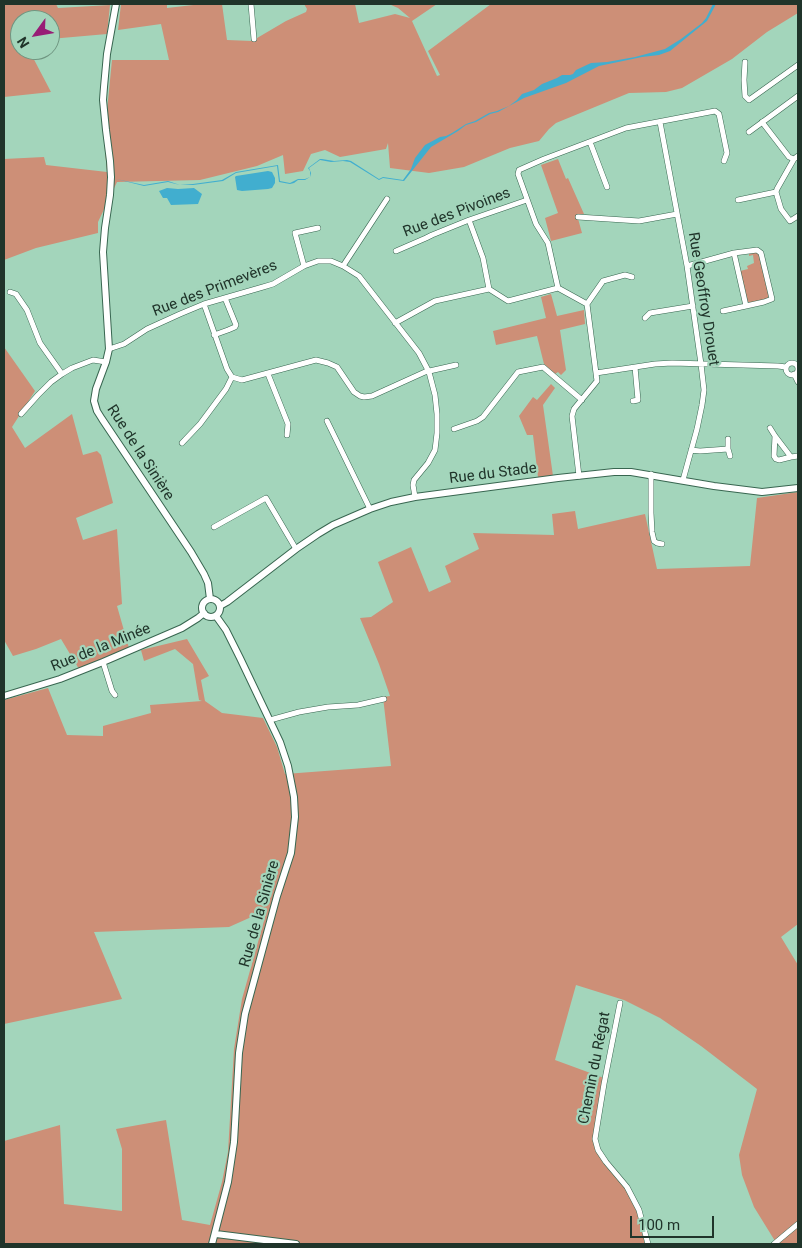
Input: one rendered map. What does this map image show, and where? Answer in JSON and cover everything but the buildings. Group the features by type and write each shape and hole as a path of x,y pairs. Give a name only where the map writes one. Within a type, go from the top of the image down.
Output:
{"street":[{"name":"Rue de la Sinière","path":"116,4 107,54 103,100 111,177 104,228 103,252 109,349 94,396 95,405 191,552 208,583 210,599"},
{"path":"252,4 254,39"},
{"path":"745,62 745,96 749,100 798,65"},
{"path":"749,132 798,96"},
{"path":"558,288 548,243 536,224 518,174 519,170 626,128 715,111 719,114 726,153 724,161"},
{"name":"Rue Geoffroy Drouet","path":"660,122 687,266 704,396 683,480"},
{"path":"762,122 789,157 796,158 776,189 776,192 781,209 790,222 798,216"},
{"path":"590,142 607,187"},
{"path":"738,200 776,192"},
{"path":"343,266 387,199"},
{"name":"Rue des Pivoines","path":"396,250 469,220 527,200"},
{"path":"578,217 639,221 677,214"},
{"path":"469,220 483,258 490,289"},
{"path":"304,266 295,233 318,228"},
{"path":"687,266 734,254 757,250 761,253 772,299 723,312"},
{"path":"734,254 746,306"},
{"name":"Rue des Primevères","path":"109,349 124,344 147,328 204,304 273,284 304,266 318,261 331,261 350,269 359,276 420,353 429,372 435,395 437,433 435,450 428,463 414,480 415,497"},
{"path":"579,476 572,416 574,409 597,381 587,304 603,281 625,275 632,277"},
{"path":"395,323 435,301 490,289 508,300 558,288 587,304"},
{"path":"10,292 16,294 27,310 40,343 62,374"},
{"path":"214,335 236,325 224,298"},
{"path":"204,304 227,370 232,378 242,380 316,360 328,362 337,368 354,392 364,397 372,396 429,372 456,365"},
{"path":"645,318 650,313 693,306"},
{"path":"21,414 51,382 62,374 93,360 106,362"},
{"path":"786,368 789,363 797,363 797,370 794,374"},
{"path":"596,373 655,364 778,366 786,368"},
{"path":"454,429 484,417 518,372 543,367 582,400"},
{"path":"633,401 638,400 635,367"},
{"path":"786,368 787,373 794,374"},
{"path":"268,374 288,424 287,435"},
{"path":"794,374 798,382"},
{"path":"182,443 200,424 232,378"},
{"path":"327,421 370,509"},
{"path":"770,428 791,457"},
{"path":"775,436 774,456 776,459 798,456"},
{"path":"728,439 730,456"},
{"path":"690,450 728,449"},
{"name":"Rue du Stade","path":"220,606 333,525 370,509 415,497 614,472 651,474 714,486 762,492 798,488"},
{"path":"651,474 650,513 652,532 654,541 657,544 662,544"},
{"path":"262,492 296,550"},
{"path":"214,527 266,498"},
{"path":"210,599 216,600 220,606 220,611 216,616 206,615 202,610 203,604 210,599"},
{"name":"Rue de la Minée","path":"4,696 60,679 103,662 182,628 204,613"},
{"name":"Rue de la Sinière","path":"212,1244 228,1182 234,1142 239,1054 245,1014 276,896 290,853 295,821 294,797 288,766 280,742 226,630 216,616"},
{"path":"103,662 115,695"},
{"path":"270,720 299,712 328,707 358,705 384,699"},
{"name":"Chemin du Régat","path":"620,1003 595,1139 598,1150 627,1187 639,1210 648,1244"},
{"path":"774,1244 798,1224"},
{"path":"216,1234 296,1244"}],"shaded area":[{"path":"4,4 56,4 58,8 110,5 107,34 60,38 60,10 10,10 10,60 34,60 51,92 4,97"},
{"path":"121,4 167,4 167,8 222,4 227,40 252,41 286,21 306,12 307,9 304,4 355,4 359,23 395,14 410,18 398,8 389,4 437,4 412,21 437,76 440,75 428,51 491,4 798,4 798,13 767,32 732,59 682,88 666,92 629,93 556,123 539,141 510,148 464,167 429,173 390,168 388,143 386,149 340,157 325,150 311,154 303,171 285,174 283,155 257,166 200,180 117,182 98,222 98,233 36,248 4,260 4,159 44,157 46,165 107,172 104,141 112,60 169,60 161,24 118,30"},
{"path":"558,159 584,214 577,215 582,233 551,241 545,218 558,213 541,165"},
{"path":"755,252 759,255 769,296 767,299 751,303 746,301 740,271 748,269 747,266 754,263 753,255 749,256 749,254"},
{"path":"551,294 557,316 584,310 585,324 560,330 566,370 561,375 558,372 555,374 544,364 537,336 496,345 493,331 546,318 541,297"},
{"path":"4,347 35,391 12,427 25,448 72,414 83,455 97,451 101,455 113,503 76,518 83,540 117,529 122,604 117,606 129,648 79,669 61,639 13,656 4,640"},
{"path":"551,384 555,388 543,405 553,476 538,477 533,435 527,435 519,416 533,397 537,400"},
{"path":"798,492 798,924 781,937 798,965 798,1244 781,1244 775,1241 754,1207 742,1175 739,1155 757,1089 701,1046 660,1018 624,1000 576,985 555,1060 604,1078 595,1122 594,1138 598,1151 630,1195 637,1212 645,1244 4,1244 4,1141 60,1125 64,1204 122,1211 122,1149 116,1129 166,1120 182,1220 210,1225 228,1152 234,1049 242,999 267,910 229,927 94,932 122,999 4,1024 4,700 48,688 67,735 103,736 103,726 151,713 150,705 202,701 199,700 193,664 175,649 144,661 141,650 187,639 209,676 201,680 205,701 222,713 263,718 277,747 285,774 391,766 383,697 390,696 360,618 371,617 393,602 378,562 411,547 429,592 451,582 445,566 479,549 473,533 554,535 552,514 575,511 578,529 645,514 657,569 750,566 757,498"}],"water":[{"path":"713,4 716,4 707,21 670,51 659,55 599,66 566,83 524,98 498,112 466,125 431,147 404,181 383,178 379,180 350,162 331,162 320,160 309,168 311,173 310,177 308,168 320,159 322,159 351,161 379,179 383,177 403,180 411,169 415,158 425,145 489,113 509,106 522,94 534,90 542,84 562,75 573,74 576,70 591,63 635,57 665,49 702,23"},
{"path":"278,165 280,181 290,183 298,179 310,177 305,180 298,180 290,184 279,182 277,166 236,173 223,181 193,185 180,185 222,180 236,172"},
{"path":"272,172 275,178 272,188 237,190 236,176"},
{"path":"116,179 144,185 168,181 180,185 168,182 144,186"},
{"path":"167,188 194,188 202,194 198,204 171,205 167,198 163,198 159,191"}]}
